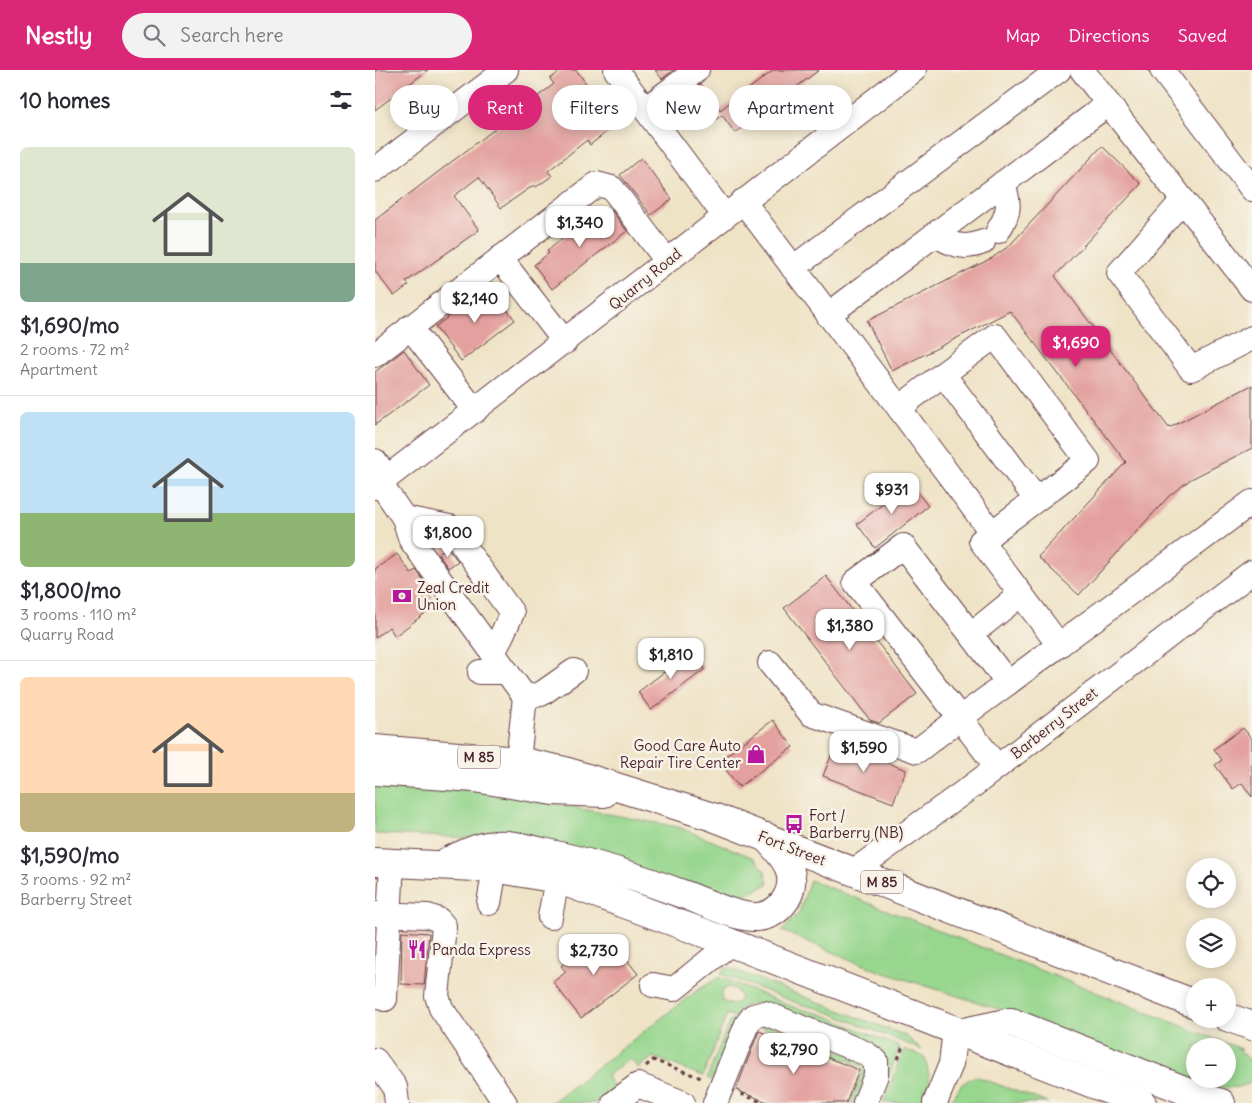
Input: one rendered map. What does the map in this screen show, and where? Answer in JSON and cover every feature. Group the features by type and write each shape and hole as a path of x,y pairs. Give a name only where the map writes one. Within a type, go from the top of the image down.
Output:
{"main road":[{"name":"Fort Street","path":"375,749 518,761 565,772 713,817 1186,1001"},
{"path":"375,771 475,778 553,791 641,795"},
{"path":"439,864 487,846 518,847 580,860 729,910 756,917 770,914 779,908 789,895 791,884 790,871 766,837"},
{"path":"383,862 495,868 557,879 731,943 1142,1103"},
{"path":"1236,1020 1252,1026"},
{"path":"959,1031 1011,1022 1207,1100 1221,1103"}],"street":[{"path":"375,170 506,70"},
{"path":"616,70 724,215"},
{"path":"645,109 697,70"},
{"name":"Quarry Road","path":"379,477 475,411 724,215 914,70"},
{"path":"793,268 1059,70"},
{"path":"1082,70 1252,289"},
{"path":"1162,70 1252,189"},
{"path":"828,314 1108,104"},
{"path":"935,234 951,244 970,247 991,237 1007,217 1009,201 1003,183"},
{"path":"375,354 597,184 612,188 667,261"},
{"path":"1183,200 1119,273 1191,369 1252,338"},
{"path":"743,201 992,533"},
{"path":"500,258 565,342"},
{"path":"410,327 475,411"},
{"path":"899,408 995,336 1089,461 981,541 1059,645"},
{"path":"943,374 1037,499"},
{"path":"379,477 404,518 411,540 487,663 507,672 525,697 518,761"},
{"path":"770,663 811,714 917,751 1252,502"},
{"path":"404,518 450,527 512,613 487,663"},
{"path":"997,767 855,582 903,546 1008,683"},
{"name":"Barberry Street","path":"854,872 997,767 1252,572"},
{"path":"984,624 1021,594"},
{"path":"525,697 541,694 574,671"},
{"path":"383,862 382,914 385,999"},
{"path":"489,903 495,868"},
{"path":"550,918 557,879"},
{"path":"382,914 428,916 439,920 444,926 437,996 441,1008 505,1099 505,1103"},
{"path":"653,985 674,989 731,943"},
{"path":"719,1092 747,1024 753,1016 765,1013 865,1053 876,1061 876,1075 865,1103"},
{"path":"935,1103 951,1064 959,1031"},
{"path":"375,1060 395,1087 397,1103"},
{"path":"614,1103 638,1085 683,1103"}],"path":[{"path":"640,1070 653,1060 719,1092 764,1103"}],"green space":[{"path":"375,781 464,787 678,827 754,858 765,871 768,884 745,896 721,894 719,898 530,840 375,834"},
{"path":"810,880 1213,1038 1186,1038 1186,1081 1011,1013 879,971 782,931 799,913"},
{"path":"730,968 906,1036 922,1050 818,1008 802,1005 721,974 724,969"},
{"path":"719,977 796,1008 822,1014 900,1047 878,1103 873,1103 887,1068 768,1005 754,1003 741,1008 736,1018 727,1014 703,1076 653,1057 638,1068 630,1058 607,1076 614,1089 595,1103 551,1103 695,992","holes":["729,987 735,989 741,997 739,1001 733,1005 722,1001 721,996 724,989"]},
{"path":"730,1020 735,1022 712,1080 707,1078"},
{"path":"768,1024 863,1060 868,1068 856,1103 851,1103 864,1067 761,1027"},
{"path":"1236,1047 1241,1049 1240,1052 1247,1057 1251,1064 1252,1082 1236,1086"},
{"path":"904,1049 925,1057 930,1080 922,1103 883,1103"},
{"path":"975,1076 1048,1103 949,1103 962,1084"}],"building":[{"path":"375,70 428,70 408,85 390,85 390,99 375,110"},
{"path":"562,70 576,70 587,85 553,85 554,84 550,79"},
{"path":"655,70 674,70 662,79"},
{"path":"774,70 819,70 799,85 754,85"},
{"path":"552,86 552,130 609,130 590,145 587,140 548,171 552,176 536,187 534,185 501,208 479,177 454,196 479,230 406,282 409,285 394,296 375,271 375,220 493,130 542,130 542,93"},
{"path":"729,103 729,125 722,115 719,117 719,109 720,110"},
{"path":"1102,146 1141,184 1055,276 1169,428 1252,385 1252,448 1191,479 1169,496 1079,595 1038,557 1126,462 1010,311 892,371 867,321 992,258 1009,246"},
{"path":"641,158 672,199 651,215 620,175"},
{"path":"609,207 627,231 552,289 534,265 549,253 547,251 576,228 579,231"},
{"path":"489,286 515,320 461,361 435,327"},
{"path":"404,350 429,385 375,425 375,372"},
{"path":"910,483 928,506 875,548 857,524"},
{"path":"447,547 458,561 448,568 438,554"},
{"name":"Zeal Credit Union","path":"397,554 411,573 416,570 426,584 422,587 436,605 395,636 389,627 375,638 375,569"},
{"path":"826,576 917,694 879,723 870,720 784,608"},
{"path":"692,651 705,669 651,710 638,692"},
{"name":"Good Care Auto Repair Tire Center","path":"773,720 793,747 739,787 719,761"},
{"path":"1243,728 1252,739 1252,797 1242,783 1233,789 1215,765 1222,760 1214,749"},
{"path":"836,743 906,770 893,803 823,776"},
{"name":"Panda Express","path":"402,931 429,933 424,985 401,984"},
{"path":"609,937 638,974 581,1018 553,982 566,972 561,966 588,945 592,950"},
{"path":"759,1031 859,1070 846,1103 770,1103 736,1090"}],"place":[{"name":"Zeal Credit Union","path":"402,596"},
{"name":"Good Care Auto Repair Tire Center","path":"756,754"},
{"name":"Fort / Barberry (NB)","path":"794,824"},
{"name":"Panda Express","path":"417,949"}]}
